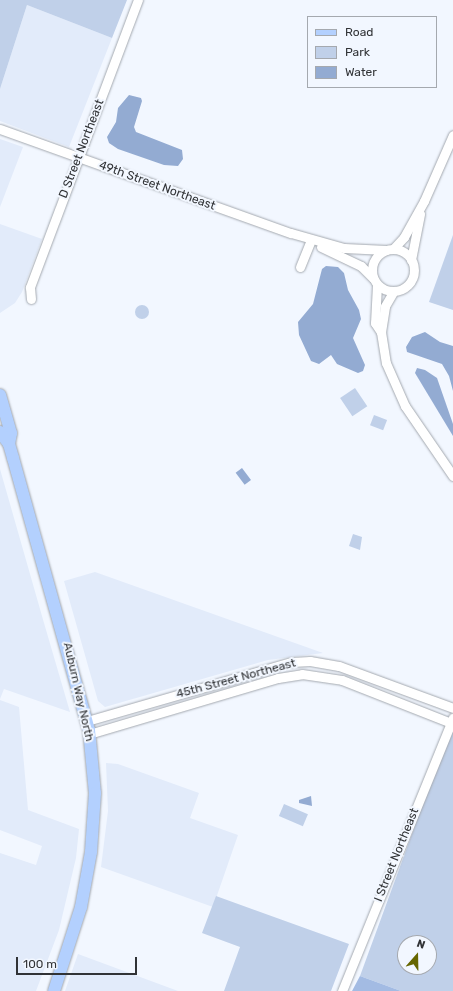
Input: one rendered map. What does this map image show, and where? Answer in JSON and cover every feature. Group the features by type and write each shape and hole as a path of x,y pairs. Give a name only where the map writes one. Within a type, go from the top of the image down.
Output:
{"main road":[{"name":"Auburn Way North","path":"0,396 11,433 9,442"},
{"path":"0,414 9,442"},
{"name":"Auburn Way North","path":"0,432 9,442 86,721 89,734 95,793 91,852 81,907 54,991"}],"street":[{"name":"D Street Northeast","path":"32,299 30,287 138,0"},
{"name":"49th Street Northeast","path":"0,129 291,233 344,248 390,249"},
{"path":"381,332 375,323 375,282 372,265 375,258 390,249 404,236 424,201 453,135"},
{"path":"411,260 424,201"},
{"name":"49th Street Northeast","path":"291,233 362,266 375,282"},
{"path":"300,267 310,242"},
{"path":"390,249 406,254 414,266 412,280 402,289 393,292 385,306 381,332 386,363 405,406 453,476"},
{"path":"375,282 393,292"},
{"name":"45th Street Northeast","path":"86,721 298,662 339,666 453,708"},
{"name":"45th Street Northeast","path":"89,734 278,678 302,674 342,680 452,720"},
{"name":"I Street Northeast","path":"342,991 452,720"}],"shaded area":[{"path":"27,5 112,38 69,147 0,121 0,89"},
{"path":"0,139 23,147 0,207"},
{"path":"0,224 42,239 22,292 15,303 0,313"},
{"path":"0,469 70,712 4,689 0,699"},
{"path":"95,572 323,653 268,660 105,707 98,701 64,581"},
{"path":"0,700 19,707 28,810 79,829 76,858 59,930 36,991 0,991 0,853 36,865 42,846 0,830"},
{"path":"106,763 118,764 199,793 190,818 238,835 213,907 101,867 108,811"},
{"path":"78,954 178,991 65,991"},
{"path":"360,976 401,991 352,991"}],"green space":[{"path":"0,0 127,0 112,38 27,5 0,89"},
{"path":"453,235 453,310 429,302"},
{"path":"139,305 145,305 149,309 149,315 145,319 139,319 135,315 135,309"},
{"path":"355,388 367,406 352,416 340,398"},
{"path":"374,415 387,420 383,430 370,425"},
{"path":"353,534 362,537 360,550 349,546"},
{"path":"453,722 453,991 401,991 360,976"},
{"path":"284,804 308,814 303,826 279,816"},
{"path":"216,896 349,944 331,991 224,991 240,947 202,933"}],"water":[{"path":"129,95 141,98 142,101 134,127 136,132 182,150 183,159 178,166 164,165 118,149 109,143 107,137 116,122 118,108"},
{"path":"326,266 338,267 344,273 348,290 359,310 361,319 353,338 365,365 363,371 358,373 337,364 331,355 319,364 311,361 299,335 298,322 313,304 322,269"},
{"path":"425,332 440,342 453,346 453,391 449,376 442,364 407,352 406,347 412,337"},
{"path":"417,368 425,370 437,378 453,424 453,436 415,373"},
{"path":"242,468 251,480 245,485 236,473"},
{"path":"311,796 312,806 299,803 299,800"}]}
